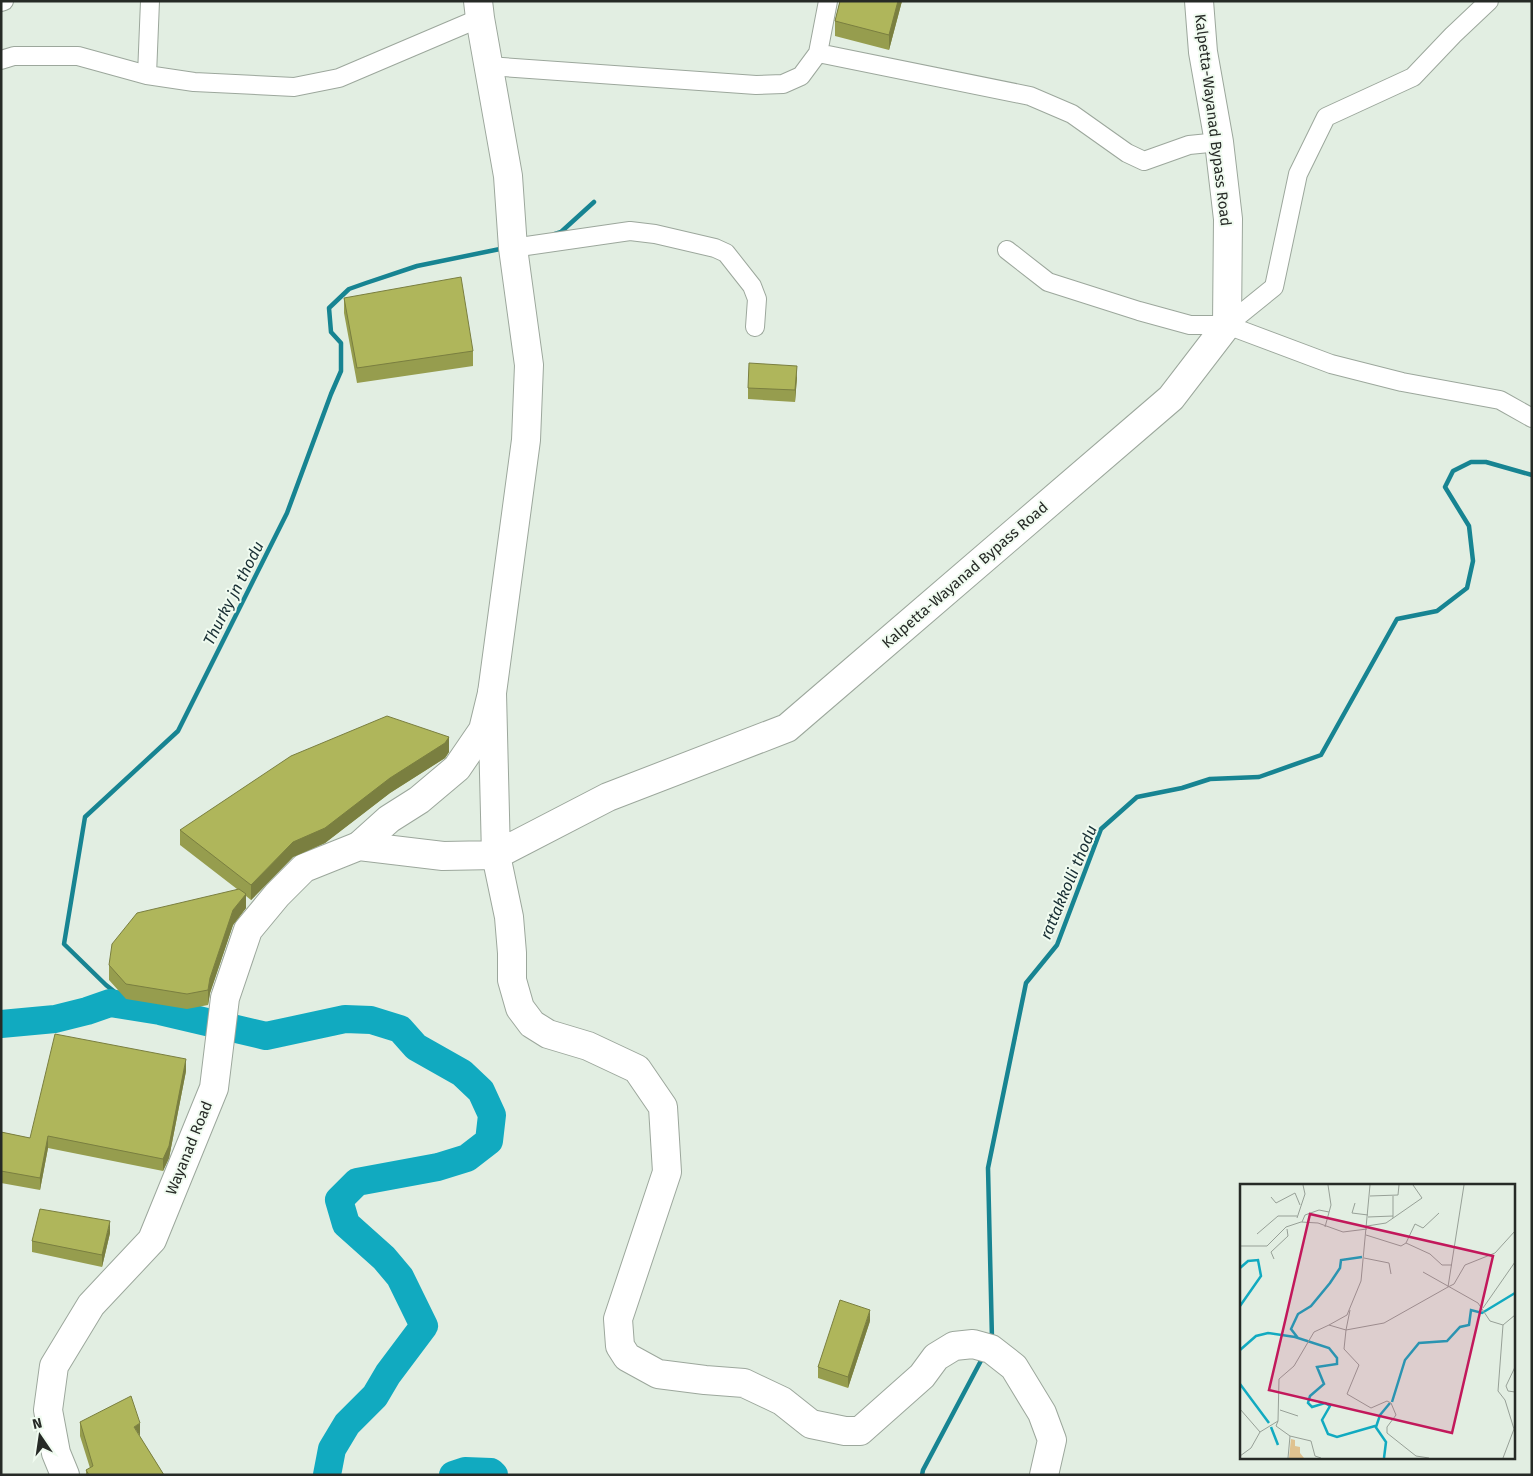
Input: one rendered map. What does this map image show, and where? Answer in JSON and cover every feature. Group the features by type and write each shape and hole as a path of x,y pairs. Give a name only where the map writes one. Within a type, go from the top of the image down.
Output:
{"main road":[{"name":"Kalpetta-Wayanad Bypass Road","path":"359,846 443,856 496,855 608,797 787,728 1171,398 1227,324 1228,219 1219,142 1203,52 1199,1"},
{"path":"359,846 389,819 419,800 457,768 483,730 492,693 526,440 529,365 513,248 508,176 479,10"},
{"path":"492,693 496,855 509,917 512,980 520,1008 532,1024 548,1034 588,1046 637,1069 663,1108 666,1172 618,1319 620,1346 627,1357 658,1374 744,1383 782,1401 811,1424 845,1431 860,1431 922,1376 936,1356 954,1346 973,1344 991,1349 1014,1367 1042,1413 1052,1440 1044,1475"},
{"name":"Wayanad Road","path":"65,1475 56,1453 48,1410 54,1366 91,1305 152,1240 214,1088 225,998 248,930 277,895 304,868 359,846"}],"street":[{"path":"147,75 150,1"},
{"path":"488,66 756,84 783,84 801,76 818,53 828,1"},
{"path":"1227,324 1274,288 1298,174 1326,117 1413,77 1452,35 1489,1"},
{"path":"1,60 14,56 78,56 147,75 194,82 294,87 339,78 479,10"},
{"path":"818,53 1030,96 1072,114 1127,153 1144,162 1189,145 1219,142"},
{"path":"513,248 630,231 655,234 715,248 726,253 752,286 757,299 755,327"},
{"path":"1007,250 1048,282 1190,325 1227,324 1331,364 1402,382 1500,400 1532,418"}],"building":[{"path":"840,1 898,1 889,35 835,21"},
{"path":"461,277 473,351 357,368 344,298"},
{"path":"749,363 797,366 795,390 748,388"},
{"path":"387,716 449,737 445,743 390,778 325,828 293,842 251,885 180,830 291,756"},
{"path":"239,889 246,894 233,910 210,978 208,990 187,994 126,984 109,965 112,944 137,913"},
{"path":"55,1034 186,1059 169,1146 163,1159 48,1136 40,1178 1,1171 1,1132 30,1138"},
{"path":"40,1209 110,1221 102,1255 32,1241"},
{"path":"840,1300 870,1310 848,1377 818,1367"},
{"path":"131,1396 140,1423 134,1427 164,1475 89,1475 86,1470 93,1466 80,1422"}],"waterway":[{"name":"Thurky jn thodu","path":"555,234 561,232 594,202"},
{"name":"Thurky jn thodu","path":"135,1008 106,985 64,944 85,817 178,731 287,513 341,371 341,343 331,332 329,308 349,289 366,283 417,266 500,249"},
{"name":"rattakkolli thodu","path":"992,1339 988,1168 1026,983 1057,945 1101,829 1137,797 1182,788 1210,779 1259,777 1321,755 1397,619 1437,611 1467,588 1473,561 1469,526 1445,487 1453,471 1471,462 1486,462 1532,475"},
{"path":"1,1024 55,1019 110,1003 160,1011 266,1036 345,1019 371,1020 400,1029 416,1047 462,1073 481,1091 492,1115 489,1141 467,1158 438,1167 357,1182 339,1200 346,1224 384,1258 400,1277 424,1326 388,1374 375,1396 347,1424 332,1449 327,1475"},
{"path":"922,1475 984,1355"},
{"path":"453,1475 465,1471 491,1472 494,1475"}]}
